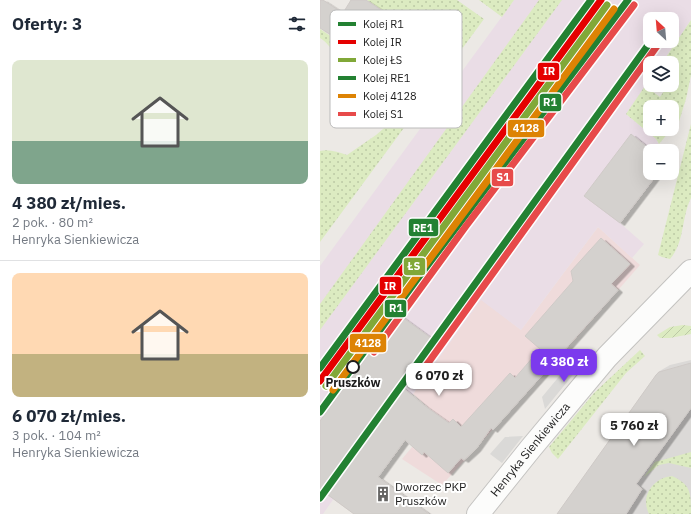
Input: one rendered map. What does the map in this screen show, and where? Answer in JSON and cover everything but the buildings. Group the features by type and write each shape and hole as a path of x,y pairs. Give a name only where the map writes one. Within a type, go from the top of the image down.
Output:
{"street":[{"name":"Henryka Sienkiewicza","path":"478,514 607,357 689,282"}],"shaded area":[{"path":"514,0 691,0 691,20 679,38 679,12 643,12 643,48 672,48 667,56 643,56 643,90 626,114 643,128 643,136 652,136 658,144 643,144 643,180 653,180 620,223 644,244 632,258 598,227 521,330 481,300 399,413 374,441 323,514 320,514 320,266 421,128 462,128 462,71"},
{"path":"598,227 640,265 577,337 442,485 402,459 438,416 413,394 481,299 521,330"},
{"path":"585,360 545,409 542,397 571,362"},
{"path":"691,360 691,514 557,514 658,372 670,365"},
{"path":"523,436 502,463 490,454 505,437"}],"green space":[{"path":"367,0 457,0 484,19 462,49 462,10 382,10"},
{"path":"479,0 514,0 502,17"},
{"path":"539,0 562,0 320,330 320,304 447,128 462,128 462,107"},
{"path":"691,20 691,75 679,121 679,100 643,100 643,128 626,114 643,89 643,92 653,92 660,97 663,92 679,92 679,56 667,56 672,48 679,48 679,38"},
{"path":"320,29 330,36 330,48 324,41 320,38"},
{"path":"691,124 691,198 681,238 670,259 658,255 677,180 679,180 679,172"},
{"path":"384,128 404,128 320,242 320,151 337,152 347,155"},
{"path":"652,136 666,136 659,144"},
{"path":"683,325 691,326 691,334 670,338 660,338 657,335 670,327"},
{"path":"640,350 645,356 626,373 558,459 549,447 594,393"},
{"path":"691,452 691,468 669,463 659,465 644,477 655,462"},
{"path":"672,476 683,483 689,490 691,514 649,514 646,501 650,489 659,480"}],"rail line":[{"name":"RE1","path":"320,368 591,0"},
{"name":"IR","path":"320,381 601,0"},
{"name":"R1","path":"320,412 421,274 628,0"},
{"name":"ŁS","path":"326,386 607,5"},
{"name":"S1","path":"374,352 466,226 634,5"},
{"name":"4128","path":"333,390 614,9"},
{"name":"R1","path":"320,498 646,48"},
{"name":"S1","path":"415,381 656,48"}],"place":[{"name":"Pruszków","path":"353,367"},
{"name":"Dworzec PKP Pruszków","path":"383,494"}]}
